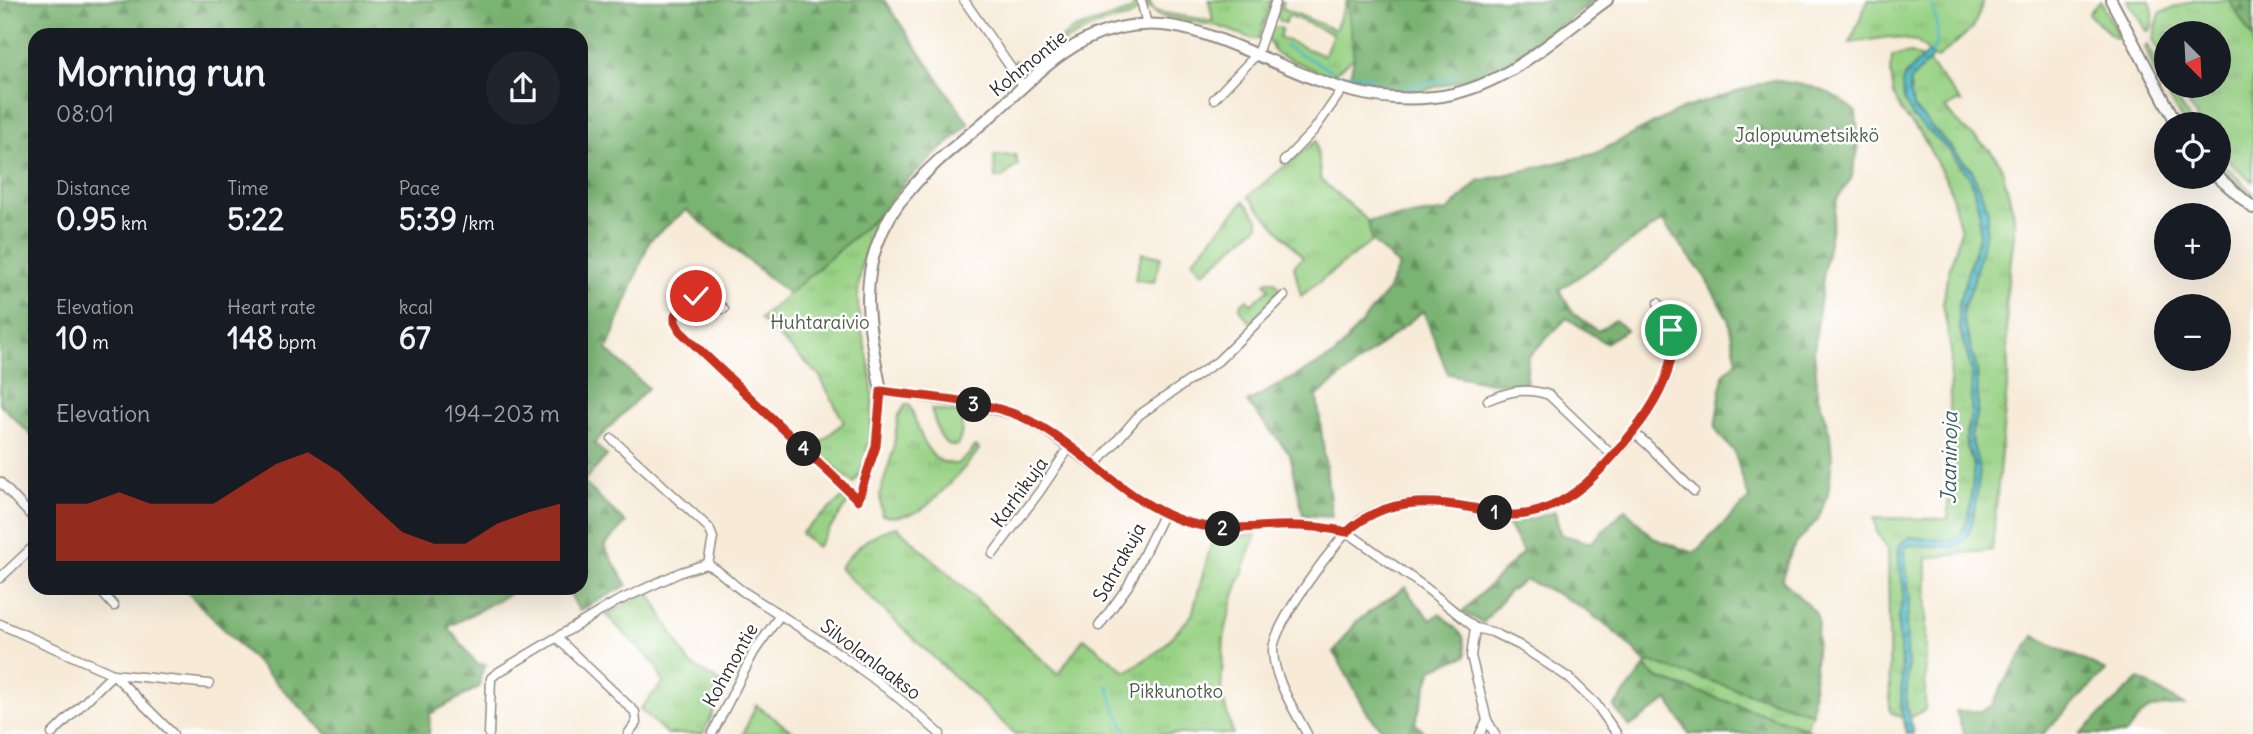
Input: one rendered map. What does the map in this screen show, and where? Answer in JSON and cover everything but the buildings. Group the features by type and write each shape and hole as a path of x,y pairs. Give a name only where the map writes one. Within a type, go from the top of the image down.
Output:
{"street":[{"path":"964,0 1024,87"},
{"path":"1141,0 1147,25"},
{"path":"1214,99 1257,54 1276,0"},
{"name":"Kohmontie","path":"724,309 709,296 701,294 679,310 674,319 680,331 858,500 876,446 881,391 869,319 868,282 876,247 885,226 909,190 1061,55 1106,31 1161,24 1186,29 1257,54 1342,90 1406,99 1438,97 1473,88 1524,62 1607,0"},
{"path":"2111,0 2171,112"},
{"path":"1284,161 1314,130 1342,90"},
{"path":"2231,189 2253,208"},
{"path":"1095,467 1139,415 1218,361 1284,296"},
{"path":"1307,734 1279,678 1273,649 1276,637 1293,604 1347,532 1359,521 1378,511 1417,502 1443,502 1508,515 1537,511 1557,503 1581,487 1614,457 1644,416 1668,376 1673,357 1671,330 1658,303"},
{"path":"1488,400 1510,391 1535,390 1549,395 1614,457"},
{"path":"881,391 1013,413 1032,422 1134,496 1185,522 1216,528 1301,525 1347,532 1426,588 1475,628 1492,632 1519,645 1569,678 1596,704 1617,734"},
{"path":"1633,432 1694,491"},
{"path":"489,734 491,678 635,592 694,567 708,564 713,538 709,528 612,439"},
{"name":"Karhikuja","path":"993,554 1069,448"},
{"path":"0,482 28,512"},
{"name":"Sahrakuja","path":"1099,626 1128,586 1164,513"},
{"path":"0,578 28,552"},
{"name":"Silvolanlaakso","path":"708,564 735,586 798,624 903,701 940,734"},
{"path":"104,595 114,606"},
{"name":"Kohmontie","path":"712,734 754,652 780,615"},
{"path":"0,624 113,674 209,684"},
{"path":"1475,628 1471,656 1487,720 1495,734"},
{"path":"557,638 635,712 636,723 628,734"},
{"path":"52,734 113,674"},
{"path":"113,674 173,734"},
{"path":"1480,734 1487,720"}],"green space":[{"path":"0,0 884,0 969,124 906,181 881,213 789,294 686,210 650,240 607,350 648,388 594,443 607,456 588,477 588,28 28,28 28,432 0,404"},
{"path":"1133,0 1137,0 1139,9 1130,17 1105,23 1064,42 1031,69 1017,71 1012,64 1015,60 1020,66 1028,67 1072,30 1130,11 1134,6"},
{"path":"1145,0 1149,0 1152,8 1158,12 1213,21 1209,0 1272,0 1259,38 1253,39 1218,26 1159,16 1151,8 1148,9"},
{"path":"1347,0 1596,0 1500,69 1423,91 1402,93 1348,85 1354,58"},
{"path":"1868,0 1984,0 1973,28 1937,59 1916,41 1889,37 1850,43"},
{"path":"2127,0 2149,0 2153,16 2150,31 2147,31"},
{"path":"2195,0 2229,0 2253,39 2253,182 2231,162 2231,112 2193,112 2185,98 2231,98 2231,21 2158,21 2160,13"},
{"path":"2229,0 2253,0 2253,39"},
{"path":"1347,1 1354,58 1331,77 1275,53 1267,41 1271,29 1277,27 1282,29 1279,37 1324,56 1333,34 1289,15 1285,23 1280,21 1277,16 1279,2 1283,2 1282,8 1335,30"},
{"path":"2101,1 2118,36 2115,38 2089,15"},
{"path":"2148,45 2154,56 2154,70 2145,47"},
{"path":"1911,53 1922,58 1905,76 1902,84 1912,116 1949,150 1971,179 1980,214 1979,235 1958,306 1960,329 1972,372 1971,414 1966,431 1967,447 1974,467 1969,517 1962,534 1950,541 1909,537 1900,545 1904,599 1898,622 1902,671 1901,710 1904,719 1890,712 1888,550 1877,532 1874,518 1948,519 1951,351 1943,304 1947,278 1961,230 1949,185 1920,132 1902,113 1894,95 1892,56"},
{"path":"1928,62 1961,102 1945,109 1990,150 2001,165 2014,215 2014,236 2006,297 2008,376 1992,550 1927,558 1925,710 1910,717 1906,708 1906,626 1910,598 1903,553 1910,545 1952,547 1967,536 1979,472 1971,437 1978,411 1978,398 1977,370 1963,319 1963,307 1972,287 1988,211 1972,170 1913,107 1909,81"},
{"name":"Jalopuumetsikkö","path":"1772,80 1827,92 1846,103 1856,112 1859,146 1851,179 1837,199 1824,270 1814,351 1818,397 1830,434 1832,460 1828,494 1818,519 1796,544 1782,580 1815,612 1818,620 1812,713 1650,662 1647,664 1591,614 1559,595 1525,580 1508,592 1483,623 1462,612 1523,552 1506,521 1526,520 1555,512 1560,534 1591,543 1625,509 1653,538 1694,553 1749,499 1734,451 1715,428 1723,375 1737,361 1728,319 1705,277 1662,221 1559,290 1573,313 1598,331 1615,320 1626,330 1605,343 1567,318 1528,357 1526,384 1491,383 1448,374 1423,311 1317,396 1332,517 1303,515 1290,454 1247,402 1335,355 1386,293 1399,266 1372,241 1368,221 1448,211 1478,181 1594,154 1682,109"},
{"path":"2169,98 2177,98 2185,112 2177,112"},
{"path":"1316,141 1321,180 1368,221 1372,241 1301,296 1294,266 1303,257 1248,196"},
{"path":"1015,155 1018,165 1001,178 995,178 994,156"},
{"path":"2231,172 2253,193 2253,201 2231,180"},
{"path":"1244,201 1257,217 1259,225 1203,273 1192,261"},
{"name":"Huhtaraivio","path":"881,213 865,253 860,274 859,314 870,369 872,412 866,454 860,473 853,483 814,448 844,422 819,375 760,319"},
{"path":"1142,253 1161,257 1154,282 1135,280"},
{"path":"1274,281 1280,289 1253,321 1249,321 1240,310 1240,305 1247,299 1252,304 1270,288 1265,283"},
{"path":"906,404 910,406 925,445 938,459 957,464 970,454 975,446 979,449 953,480 924,508 915,513 892,517 882,515 880,494 893,451 898,417"},
{"path":"931,409 959,413 962,430 956,446 941,438"},
{"path":"588,487 626,523 604,546 627,585 579,611 571,595 588,595"},
{"path":"845,496 847,504 817,547 801,533"},
{"name":"Pikkunotko","path":"897,527 1058,674 1084,638 1126,672 1161,649 1192,615 1213,537 1256,535 1234,596 1224,636 1221,692 1233,734 1015,734 839,568 865,542 879,533"},
{"path":"1406,587 1431,620 1440,613 1463,636 1466,656 1432,669 1415,723 1426,734 1386,734 1368,714 1334,652 1357,621"},
{"path":"649,592 689,663 726,686 703,734 667,734 640,709 663,683 656,665 606,615"},
{"path":"190,595 507,595 448,627 477,664 486,665 479,687 430,714 429,734 327,734"},
{"path":"2034,636 2106,671 2043,734 1964,734 1956,711 1982,711 1992,706"},
{"path":"1650,662 1812,713 1806,728 1657,678 1645,667"},
{"path":"1645,667 1657,678 1806,728 1814,734 1689,734 1668,700 1629,727 1614,707"},
{"path":"2139,679 2184,705 2150,709 2139,717 2126,734 2080,734"},
{"path":"756,705 796,734 743,734"}],"water":[{"path":"1928,52 1933,57 1909,82 1913,107 1972,170 1988,211 1986,231 1972,287 1963,307 1963,319 1977,370 1978,411 1971,437 1980,471 1973,520 1961,544 1953,547 1910,545 1904,549 1910,598 1906,626 1906,708 1913,734 1907,734 1901,710 1902,671 1898,622 1904,592 1898,554 1900,545 1909,537 1950,541 1961,534 1969,517 1974,467 1966,440 1971,414 1972,372 1960,329 1958,306 1979,236 1980,214 1971,179 1949,150 1912,116 1904,100 1902,84 1905,76"}],"waterway":[{"name":"Jaaninoja","path":"1928,56 1937,36 1931,0"},
{"path":"1285,46 1333,71"},
{"path":"1341,74 1365,75 1391,90"},
{"path":"1402,88 1451,78 1457,74"},
{"name":"Pikkunotko","path":"1108,685 1114,706 1128,734"}],"route":[{"path":"696,296 675,315 674,319 680,331 858,500 876,446 881,391 1013,413 1046,431 1134,496 1164,513 1196,525 1228,529 1301,525 1347,532 1370,515 1387,508 1417,502 1443,502 1516,516 1547,508 1593,477 1614,457 1644,416 1668,376 1673,357 1671,330"}]}
